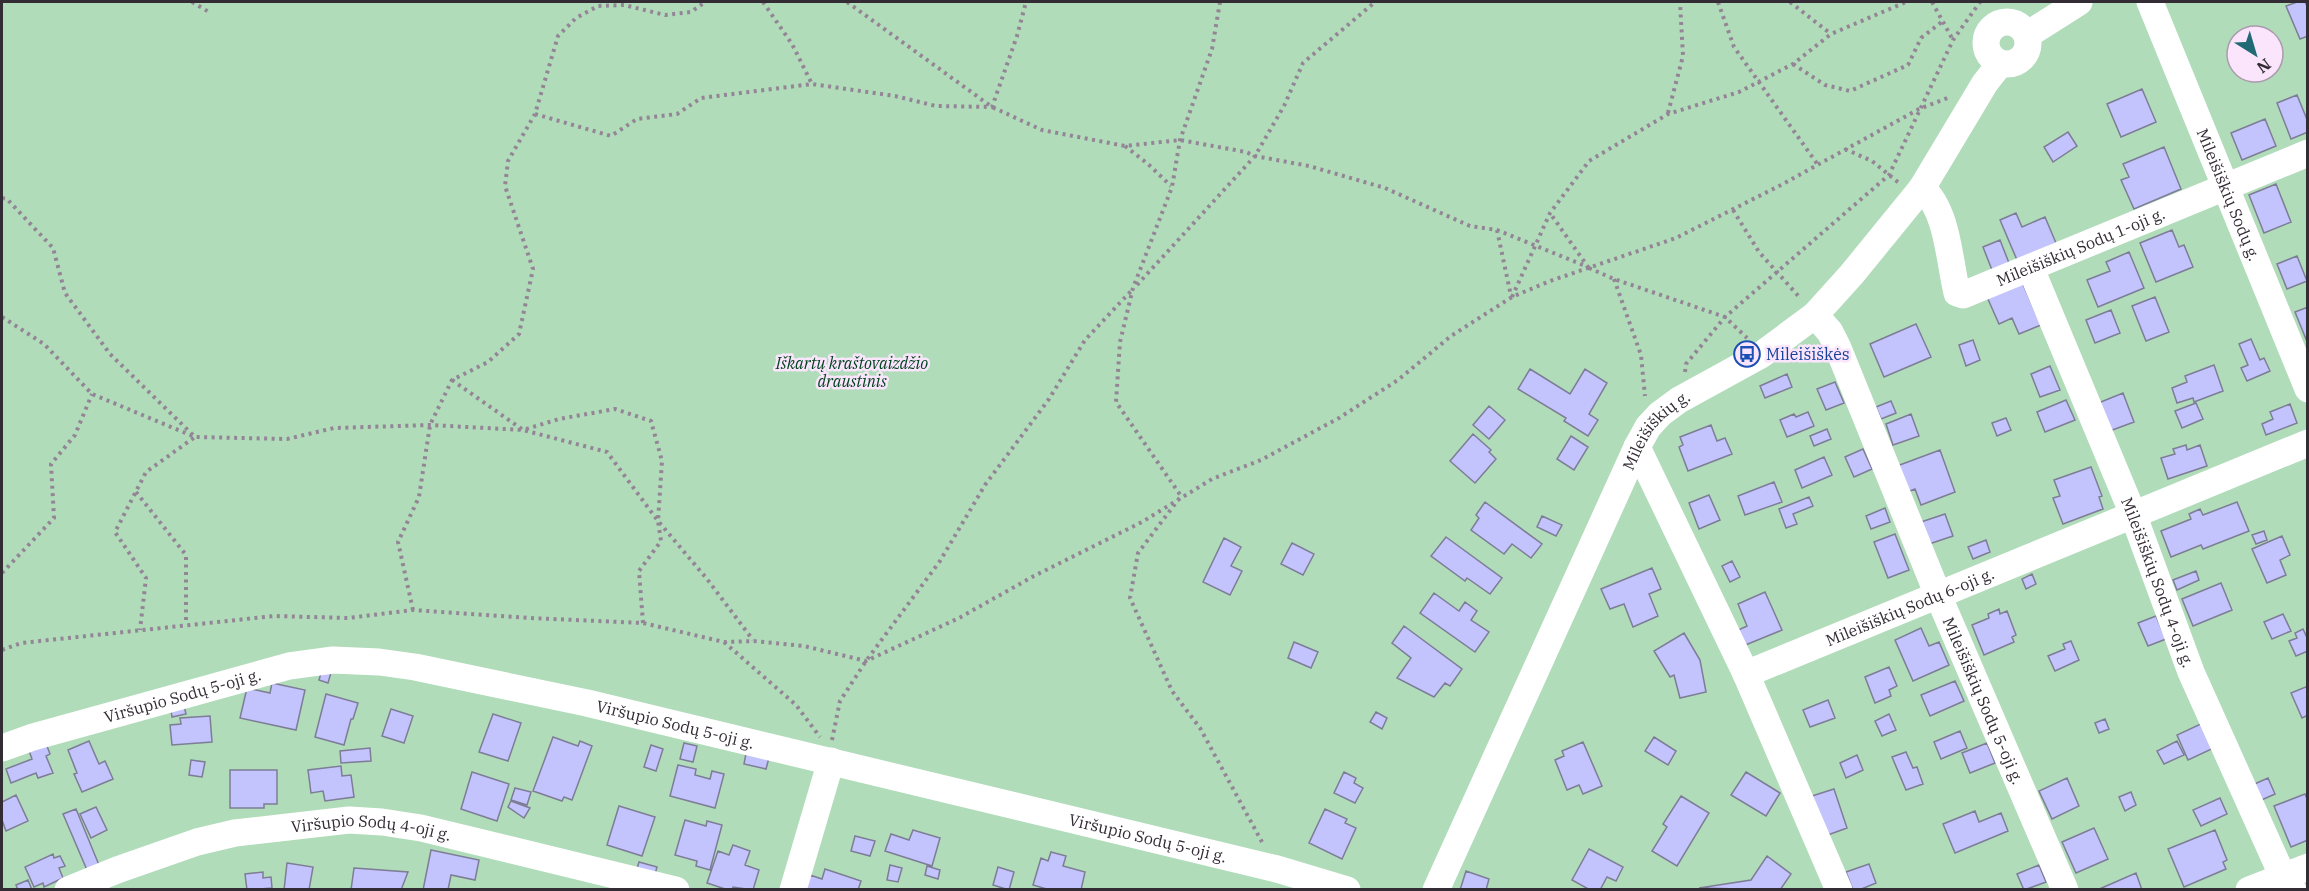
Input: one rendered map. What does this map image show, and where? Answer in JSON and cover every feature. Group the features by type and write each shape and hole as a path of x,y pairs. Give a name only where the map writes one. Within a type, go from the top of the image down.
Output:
{"street":[{"path":"2011,20 2028,49 2020,61 2007,65 2000,64 1989,55 1986,41 1992,28 2011,20 2079,2"},
{"name":"Mileišiškių Sodų g.","path":"2150,2 2307,389"},
{"name":"Mileišiškių g.","path":"1436,890 1643,437 1660,414 1679,400 1761,355 1815,315 1919,192 1985,83 2000,64"},
{"name":"Mileišiškių Sodų 1-oji g.","path":"1919,192 1931,196 1942,219 1957,293 1963,295 2031,269 2224,185 2307,153"},
{"name":"Mileišiškių Sodų 4-oji g.","path":"2031,269 2133,514 2191,672 2288,883"},
{"name":"Mileišiškių Sodų 5-oji g.","path":"1815,315 1830,332 1838,348 1938,595 2065,890"},
{"path":"1643,437 1839,890"},
{"name":"Mileišiškių Sodų 6-oji g.","path":"1746,674 2307,443"},
{"name":"Viršupio Sodų 5-oji g.","path":"2,748 33,737 289,666 333,660 379,662 415,667 587,703 830,757 1277,869 1347,890"},
{"path":"793,890 830,757"},
{"name":"Viršupio Sodų 4-oji g.","path":"68,890 197,842 235,833 349,820 421,828 676,890"},
{"path":"2249,890 2288,883 2307,867"}],"path":[{"path":"192,2 209,12"},
{"path":"413,610 398,542 418,497 430,425 452,380 488,362 519,334 533,269 505,186 508,161 535,114 558,36 576,18 598,6 624,5 665,15 691,12 705,2"},
{"path":"763,2 792,44 812,84"},
{"path":"847,2 992,108 1042,130 1125,146 1180,140 1309,166 1385,188 1470,226 1497,230 1614,279 1725,317 1740,329 1761,355"},
{"path":"992,108 1017,36 1026,2"},
{"path":"1180,496 1116,402 1120,342 1133,288 1172,187 1180,140 1212,49 1220,2"},
{"path":"830,757 840,701 866,661 940,561 985,485 1049,399 1085,340 1255,156 1284,106 1303,63 1375,2"},
{"path":"1668,114 1683,56 1680,2"},
{"path":"1718,2 1734,47 1818,165"},
{"path":"1790,2 1831,34"},
{"path":"1512,297 1550,213 1589,161 1668,114 1739,92 1793,64 1831,34 1906,2"},
{"path":"1932,2 1953,40"},
{"path":"1679,400 1686,364 1725,317 1889,175 1953,40 1980,2"},
{"path":"1793,64 1825,85 1850,91 1908,65 1921,38 1943,21"},
{"path":"535,114 610,136 637,119 677,114 701,98 812,84 895,96 936,106 992,108"},
{"path":"2,650 21,642 186,624 274,616 348,618 413,610 643,623 724,642 753,641 804,646 866,661 959,618 1034,576 1142,522 1180,496 1212,479 1261,460 1339,418 1398,380 1451,336 1512,297 1588,267 1676,237 1733,210 1919,109 1952,96"},
{"path":"1125,146 1172,187"},
{"path":"1845,149 1872,160 1889,175 1919,192"},
{"path":"2,198 7,199 53,248 65,293 110,354 195,437"},
{"path":"1733,210 1759,252 1815,315"},
{"path":"1550,213 1588,267"},
{"path":"1497,230 1512,297"},
{"path":"1614,279 1641,355 1643,437"},
{"path":"2,317 44,344 92,393 195,437 287,439 334,428 430,425 523,430 608,452 658,521 707,579 753,641"},
{"path":"452,380 523,430"},
{"path":"2,573 54,518 51,464 75,435 92,393"},
{"path":"523,430 559,419 615,409 651,422 662,461 658,521 661,541 639,571 643,623"},
{"path":"140,630 146,578 116,532 146,472 195,437"},
{"path":"136,492 186,555 186,624"},
{"path":"1180,496 1138,553 1130,598 1172,691 1200,728 1277,869"},
{"path":"724,642 796,705 817,731 830,757"}],"green space":[{"name":"Iškartų kraštovaizdžio draustinis","path":"2,2 2307,2 2307,889 2,890"}],"building":[{"path":"2305,2 2308,8 2308,36 2300,39 2286,6"},
{"path":"2142,89 2156,122 2121,137 2107,104"},
{"path":"2297,95 2308,122 2308,132 2291,139 2277,103"},
{"path":"2265,119 2276,146 2242,160 2231,133"},
{"path":"2068,132 2077,146 2053,162 2044,147"},
{"path":"2164,147 2181,189 2134,209 2121,180 2129,177 2123,164"},
{"path":"2276,184 2291,222 2264,233 2249,195"},
{"path":"2016,213 2022,227 2045,217 2056,243 2017,260 2000,220"},
{"path":"2172,230 2179,247 2184,245 2193,267 2156,282 2140,243"},
{"path":"2000,240 2009,263 1992,270 1983,247"},
{"path":"2129,252 2144,288 2098,307 2087,280 2110,271 2106,262"},
{"path":"2297,256 2307,281 2287,289 2277,264"},
{"path":"2022,282 2041,325 2019,334 2012,318 1999,324 1987,297"},
{"path":"2155,297 2169,332 2146,341 2132,306"},
{"path":"2308,307 2308,344 2295,312"},
{"path":"2111,310 2120,333 2095,343 2086,320"},
{"path":"1916,324 1931,357 1884,377 1870,344"},
{"path":"2251,339 2260,360 2264,358 2270,371 2247,381 2241,368 2248,365 2239,344"},
{"path":"1973,340 1980,360 1966,366 1959,345"},
{"path":"2214,365 2223,391 2194,402 2193,398 2177,403 2172,388 2187,382 2185,376"},
{"path":"2050,366 2060,390 2040,397 2031,374"},
{"path":"1530,369 1570,394 1585,369 1607,383 1589,414 1598,420 1588,436 1564,421 1566,418 1518,389"},
{"path":"1787,374 1792,387 1765,398 1760,386"},
{"path":"1835,382 1844,403 1826,410 1817,389"},
{"path":"2123,393 2134,422 2107,432 2096,404"},
{"path":"2066,400 2075,420 2045,432 2037,412"},
{"path":"1891,401 1896,413 1881,419 1876,407"},
{"path":"2196,403 2203,419 2182,428 2175,411"},
{"path":"2290,404 2297,423 2266,435 2262,424 2273,419 2270,412"},
{"path":"1489,406 1505,420 1489,439 1473,425"},
{"path":"1808,412 1814,426 1787,437 1780,420 1794,414 1796,417"},
{"path":"1911,414 1919,436 1893,445 1886,424"},
{"path":"2006,418 2011,430 1997,436 1992,423"},
{"path":"1711,425 1717,441 1725,438 1732,454 1688,471 1679,447 1683,445 1680,437"},
{"path":"1827,429 1831,439 1814,446 1810,436"},
{"path":"1473,434 1491,450 1489,452 1496,459 1475,483 1450,461"},
{"path":"1571,436 1588,447 1574,470 1557,459"},
{"path":"2186,445 2187,450 2200,445 2207,466 2168,479 2161,458 2175,454 2173,449"},
{"path":"1863,449 1872,469 1854,477 1845,457"},
{"path":"1940,450 1955,492 1921,505 1915,489 1907,492 1897,466"},
{"path":"1824,457 1832,475 1802,488 1795,470"},
{"path":"2091,467 2102,496 2099,497 2103,509 2063,524 2053,498 2060,496 2054,480"},
{"path":"1774,482 1782,502 1745,515 1738,496"},
{"path":"1709,495 1720,520 1699,529 1689,503"},
{"path":"1809,497 1813,506 1793,514 1797,524 1786,528 1779,509"},
{"path":"1485,502 1542,544 1531,558 1512,544 1504,554 1471,530 1479,518 1476,515"},
{"path":"2237,502 2249,531 2203,549 2201,545 2171,557 2161,531 2191,519 2189,514 2200,509 2203,515"},
{"path":"1885,508 1890,522 1871,529 1866,516"},
{"path":"1945,514 1953,536 1929,544 1921,522"},
{"path":"1542,516 1562,525 1556,536 1537,527"},
{"path":"2264,531 2267,540 2256,544 2252,535"},
{"path":"1895,534 1909,570 1888,578 1874,542"},
{"path":"2282,536 2290,555 2280,560 2286,575 2267,583 2252,549"},
{"path":"1446,537 1502,578 1490,594 1467,578 1465,581 1431,556"},
{"path":"1224,538 1241,547 1231,566 1242,571 1230,595 1203,582"},
{"path":"1986,540 1990,552 1973,559 1968,547"},
{"path":"1292,543 1314,554 1303,575 1281,564"},
{"path":"1732,561 1740,577 1730,582 1722,566"},
{"path":"1652,568 1661,589 1649,594 1658,616 1633,627 1624,604 1610,609 1601,589"},
{"path":"2196,571 2199,580 2177,590 2173,580"},
{"path":"2032,574 2036,584 2026,589 2022,579"},
{"path":"2221,583 2232,610 2193,626 2182,599"},
{"path":"1765,592 1782,630 1743,646 1736,631 1747,626 1738,604"},
{"path":"1434,593 1459,611 1465,602 1477,611 1471,620 1489,632 1475,652 1420,613"},
{"path":"1999,609 2000,614 2007,611 2016,635 2012,637 2014,642 1984,655 1972,625 1989,618 1988,614"},
{"path":"2283,614 2291,631 2272,639 2264,622"},
{"path":"2156,616 2166,639 2148,646 2138,623"},
{"path":"1404,626 1462,669 1450,686 1445,683 1434,697 1397,678 1411,658 1392,643"},
{"path":"1921,628 1929,646 1939,642 1949,665 1913,681 1895,640"},
{"path":"2303,629 2308,640 2308,651 2296,656 2289,641 2297,638 2295,633"},
{"path":"1684,633 1700,660 1706,692 1680,698 1674,675 1670,677 1654,651"},
{"path":"2071,641 2079,660 2055,671 2048,656 2065,649 2063,644"},
{"path":"1294,642 1318,652 1311,668 1288,658"},
{"path":"323,666 332,669 328,683 319,680"},
{"path":"1889,667 1897,686 1889,690 1891,696 1875,703 1865,677"},
{"path":"1955,681 1964,701 1930,716 1921,695"},
{"path":"272,683 305,690 296,730 240,718 247,688 270,693"},
{"path":"2308,686 2308,715 2302,718 2291,693"},
{"path":"326,694 358,703 344,745 315,737"},
{"path":"1828,700 1835,718 1810,727 1803,710"},
{"path":"183,701 186,714 172,717 170,703"},
{"path":"391,709 413,716 404,743 382,736"},
{"path":"1376,712 1387,718 1382,729 1370,722"},
{"path":"493,714 521,723 508,761 479,752"},
{"path":"1889,714 1896,730 1882,736 1875,721"},
{"path":"210,716 212,742 172,745 170,725 181,724 180,718"},
{"path":"2105,719 2109,729 2099,733 2095,723"},
{"path":"2205,722 2216,747 2188,760 2177,735"},
{"path":"1960,731 1967,748 1941,759 1934,742"},
{"path":"553,737 578,746 580,741 592,746 572,800 564,797 562,801 533,791"},
{"path":"1654,737 1676,751 1668,765 1645,751"},
{"path":"45,741 50,754 46,756 53,773 38,778 36,773 11,783 6,769 32,759 28,748"},
{"path":"89,741 99,764 105,761 113,779 82,792 74,774 77,773 68,750"},
{"path":"2177,741 2184,755 2164,764 2157,751"},
{"path":"1583,742 1602,786 1583,794 1579,785 1567,790 1555,760 1564,756 1562,751"},
{"path":"684,743 697,746 693,762 680,759"},
{"path":"1987,743 1995,763 1970,773 1962,753"},
{"path":"651,745 663,749 656,771 644,767"},
{"path":"370,748 371,761 341,763 340,751"},
{"path":"747,748 770,754 766,769 744,764"},
{"path":"1906,752 1913,768 1917,767 1923,784 1906,790 1892,757"},
{"path":"1857,755 1863,770 1846,778 1840,763"},
{"path":"191,760 205,762 202,777 189,775"},
{"path":"678,765 696,769 695,775 710,779 712,771 724,774 715,808 670,796"},
{"path":"341,766 342,776 351,775 354,797 325,801 323,791 311,793 308,770"},
{"path":"230,770 277,770 277,804 264,804 264,808 230,808"},
{"path":"472,772 509,784 497,821 461,809"},
{"path":"1344,772 1356,778 1354,783 1363,788 1355,803 1334,793"},
{"path":"1746,772 1780,793 1766,816 1731,795"},
{"path":"2067,778 2079,806 2052,819 2039,791"},
{"path":"2268,778 2275,794 2257,802 2250,786"},
{"path":"515,788 531,792 527,805 511,800"},
{"path":"1834,789 1847,828 1825,836 1812,796"},
{"path":"2131,792 2136,805 2125,811 2119,797"},
{"path":"2305,794 2308,801 2308,840 2291,847 2274,806"},
{"path":"16,795 28,821 6,831 2,820 2,802"},
{"path":"1681,796 1709,813 1677,866 1652,851 1667,827 1663,824"},
{"path":"2220,798 2227,814 2201,826 2193,810"},
{"path":"511,801 530,808 524,818 508,807"},
{"path":"619,806 655,817 642,856 607,845"},
{"path":"96,807 107,830 91,838 80,814"},
{"path":"76,809 99,865 87,870 63,814"},
{"path":"1325,809 1347,819 1345,823 1356,828 1342,859 1309,843"},
{"path":"1975,811 1979,822 2001,813 2008,831 1955,853 1943,824"},
{"path":"685,820 706,826 707,821 722,825 710,870 696,866 697,861 675,855"},
{"path":"2094,828 2108,859 2076,873 2062,842"},
{"path":"913,830 940,838 932,866 885,851 891,834 909,840"},
{"path":"2215,830 2227,860 2223,862 2226,869 2184,887 2168,849"},
{"path":"855,836 875,841 870,856 851,851"},
{"path":"733,845 750,851 745,865 759,870 753,890 733,887 732,890 728,890 707,883 718,851 729,855"},
{"path":"1589,849 1623,867 1616,881 1607,877 1600,890 1590,890 1572,880"},
{"path":"431,850 479,860 475,880 451,875 448,890 423,890"},
{"path":"1051,852 1066,856 1063,866 1085,872 1081,890 1050,890 1033,885 1041,858 1048,861"},
{"path":"53,854 54,858 60,856 65,866 59,868 63,878 44,887 43,883 34,887 25,867"},
{"path":"1767,856 1791,874 1780,890 1699,888 1751,880"},
{"path":"639,862 657,867 654,878 636,872"},
{"path":"287,863 313,867 309,890 284,890"},
{"path":"1869,864 1876,883 1853,890 1846,872"},
{"path":"890,865 902,868 898,882 887,880"},
{"path":"2039,865 2046,882 2024,890 2017,874"},
{"path":"927,866 940,870 938,879 925,875"},
{"path":"998,867 1014,872 1009,890 993,885"},
{"path":"354,868 408,872 401,890 351,890"},
{"path":"825,869 861,881 858,890 806,890 810,875 822,879"},
{"path":"1466,871 1489,879 1486,890 1460,890"},
{"path":"263,872 263,878 271,877 272,888 247,890 245,874"},
{"path":"2136,873 2142,890 2097,890"},
{"path":"28,880 32,890 18,890 16,885"}],"place":[{"name":"Mileišiškės","path":"1747,354"}]}
